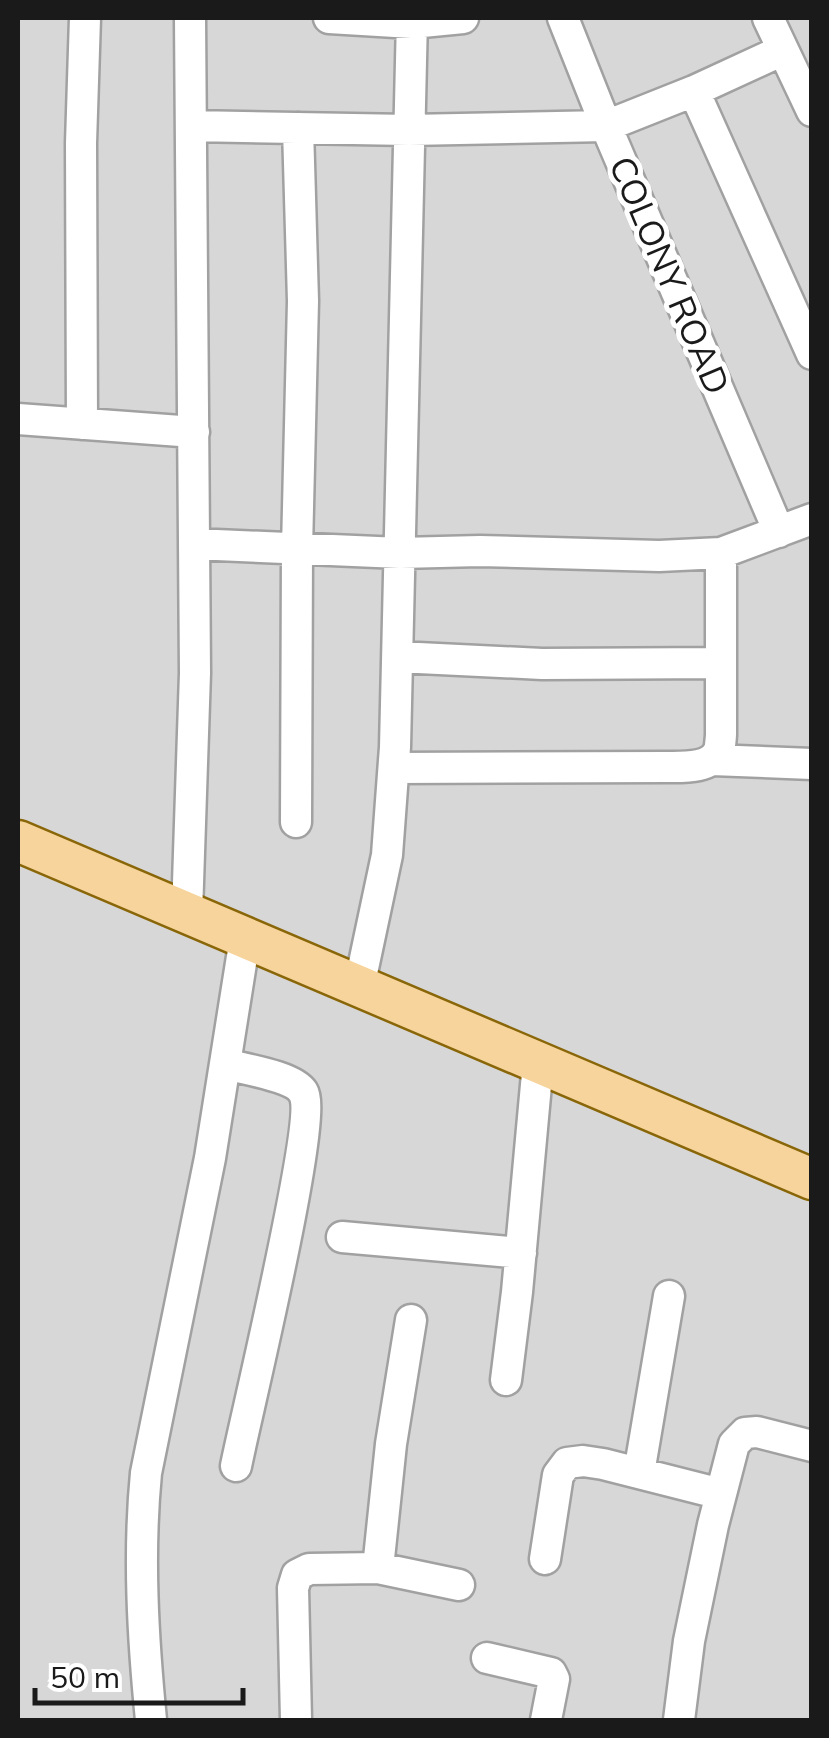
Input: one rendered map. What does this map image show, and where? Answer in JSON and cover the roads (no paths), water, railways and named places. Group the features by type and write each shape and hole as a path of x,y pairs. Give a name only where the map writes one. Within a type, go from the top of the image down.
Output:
{"main road":[{"path":"18,841 812,1180"}],"street":[{"path":"82,424 85,18"},
{"path":"187,913 194,673 190,18"},
{"path":"330,18 462,18"},
{"name":"COLONY ROAD","path":"563,18 778,532"},
{"path":"768,18 797,65 812,111"},
{"path":"359,987 387,855 394,768 412,20"},
{"path":"191,126 410,130 606,126 694,91 797,65"},
{"path":"694,91 812,354"},
{"path":"296,822 302,302 298,128"},
{"path":"18,419 194,432"},
{"path":"194,544 400,553 658,556 721,553 812,519"},
{"path":"712,760 720,750 721,553"},
{"path":"398,657 542,664 721,662"},
{"path":"394,768 666,767 695,766 712,760 812,764"},
{"path":"151,1720 144,1655 142,1516 146,1473 210,1158 245,938"},
{"path":"506,1380 538,1063"},
{"path":"225,1064 294,1084 304,1092 307,1109 293,1202 236,1466"},
{"path":"342,1237 521,1253"},
{"path":"639,1473 669,1296"},
{"path":"378,1568 391,1444 411,1320"},
{"path":"678,1720 690,1641 734,1444 745,1433 757,1432 812,1446"},
{"path":"545,1559 558,1476 567,1463 583,1460 721,1494"},
{"path":"296,1720 293,1588 297,1574 308,1568 378,1568 459,1585"},
{"path":"486,1658 551,1673 554,1679 546,1720"}]}
